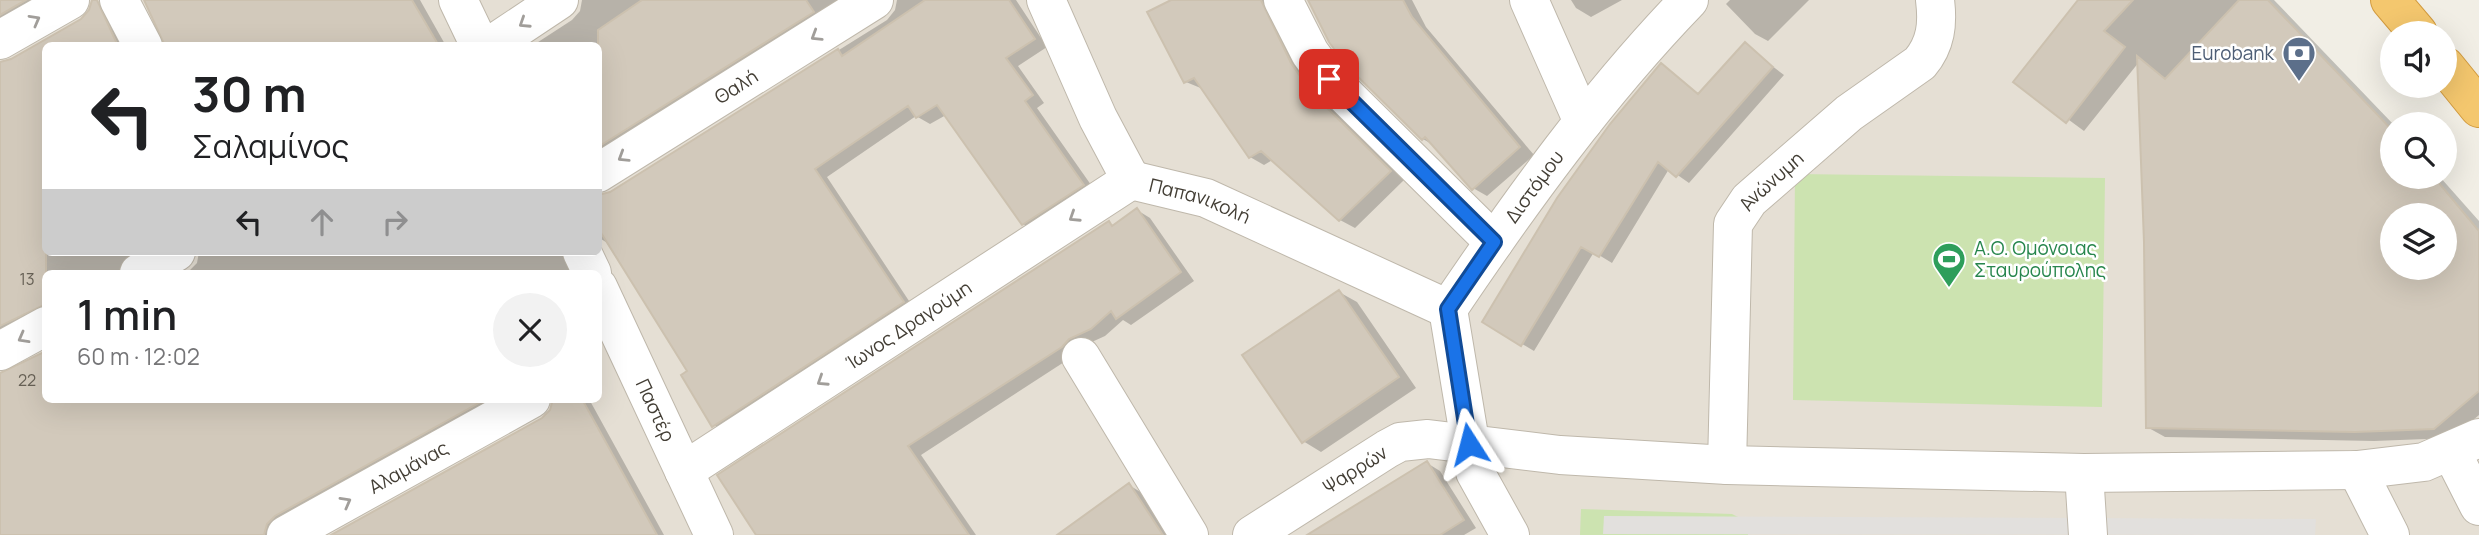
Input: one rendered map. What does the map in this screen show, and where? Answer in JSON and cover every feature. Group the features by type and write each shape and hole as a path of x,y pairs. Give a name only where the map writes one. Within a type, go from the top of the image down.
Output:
{"highway":[{"path":"2390,0 2408,21"},
{"path":"2457,81 2479,108"}],"street":[{"path":"0,40 70,0"},
{"path":"119,0 141,42"},
{"path":"458,0 478,42"},
{"path":"496,42 559,0"},
{"name":"Θαλή","path":"602,170 874,0"},
{"name":"Παπανικολή","path":"1046,0 1098,118 1131,180 1206,198 1448,309"},
{"path":"1283,0 1310,53 1329,79 1494,242"},
{"path":"1529,0 1583,122"},
{"name":"Διστόμου","path":"1448,309 1583,122 1689,0"},
{"name":"Ανώνυμη","path":"1727,466 1732,224 1749,200 1849,113 1920,63 1928,53 1936,32 1935,0"},
{"name":"Ίωνος Δραγούμη","path":"684,471 1131,180"},
{"path":"144,270 169,256"},
{"name":"Παστέρ","path":"602,306 612,354 684,471 714,535"},
{"path":"1448,309 1469,444 1479,482 1510,535"},
{"path":"0,351 42,328"},
{"path":"1081,357 1189,535"},
{"name":"Αλαμάνας","path":"286,535 524,403"},
{"name":"Ψαρρών","path":"1252,535 1400,443 1428,439 1560,455 1727,466 2084,473 2357,470 2424,463 2466,446"},
{"path":"2466,446 2479,506"},
{"path":"2357,470 2390,535"},
{"path":"2084,473 2088,535"}],"shaded area":[{"path":"0,0 2268,0 2380,118 2380,189 2444,189 2456,203 2380,203 2380,280 2457,280 2457,205 2479,231 2479,535 0,535"},
{"path":"1604,516 2316,519 2315,535 1603,534"}],"green space":[{"name":"Α.Ο. Ομόνοιας Σταυρούπολης","path":"1795,174 2105,178 2102,407 1793,400"},
{"path":"1581,509 1732,514 1748,522 1748,535 1580,535"}],"building":[{"path":"0,0 26,0 0,15"},
{"path":"92,0 97,0 116,42 42,42 42,256 46,256 46,270 42,270 42,306 0,326 0,62 11,59 81,19 89,10"},
{"path":"144,0 412,0 437,42 163,42"},
{"path":"642,0 806,0 814,12 602,144 602,42 598,42 598,30"},
{"path":"925,0 1009,0 1035,39 1006,58 1033,95 1025,101 1084,185 1022,225 937,105 916,118 908,106 815,169 904,302 712,427 681,375 687,371 602,234 602,194 610,192 838,49 842,56"},
{"path":"1171,0 1261,0 1291,63 1311,92 1391,171 1339,221 1261,151 1249,158 1194,78 1184,83 1147,12"},
{"path":"1308,0 1403,0 1412,17 1520,147 1472,190 1425,137 1422,140 1346,65 1329,42"},
{"path":"2078,0 2133,0 2104,31 2125,47 2066,123 2013,82"},
{"path":"2239,0 2268,0 2380,117 2380,189 2444,189 2456,203 2380,203 2380,280 2457,280 2457,205 2479,231 2479,391 2434,429 2355,432 2146,428 2144,242 2137,56 2165,79"},
{"path":"1745,42 1773,67 1676,177 1658,162 1599,257 1581,247 1521,346 1482,322 1557,198 1610,124 1661,63 1698,94"},
{"path":"1137,208 1181,272 1116,319 1111,311 1091,329 1069,339 1062,347 908,446 969,535 756,535 717,475 1109,221 1112,226"},
{"path":"1339,290 1399,377 1302,443 1242,355"},
{"path":"42,353 42,403 479,403 275,516 267,524 264,535 0,535 0,373"},
{"path":"552,403 584,403 657,535 331,535 542,418 550,410"},
{"path":"1427,461 1464,520 1440,535 1307,535"},
{"path":"1129,483 1163,535 1057,535"}],"place":[{"name":"Eurobank","path":"2299,83"},
{"name":"Α.Ο. Ομόνοιας Σταυρούπολης","path":"1949,289"}],"route":[{"path":"1329,79 1494,242 1448,309 1469,444"}]}
